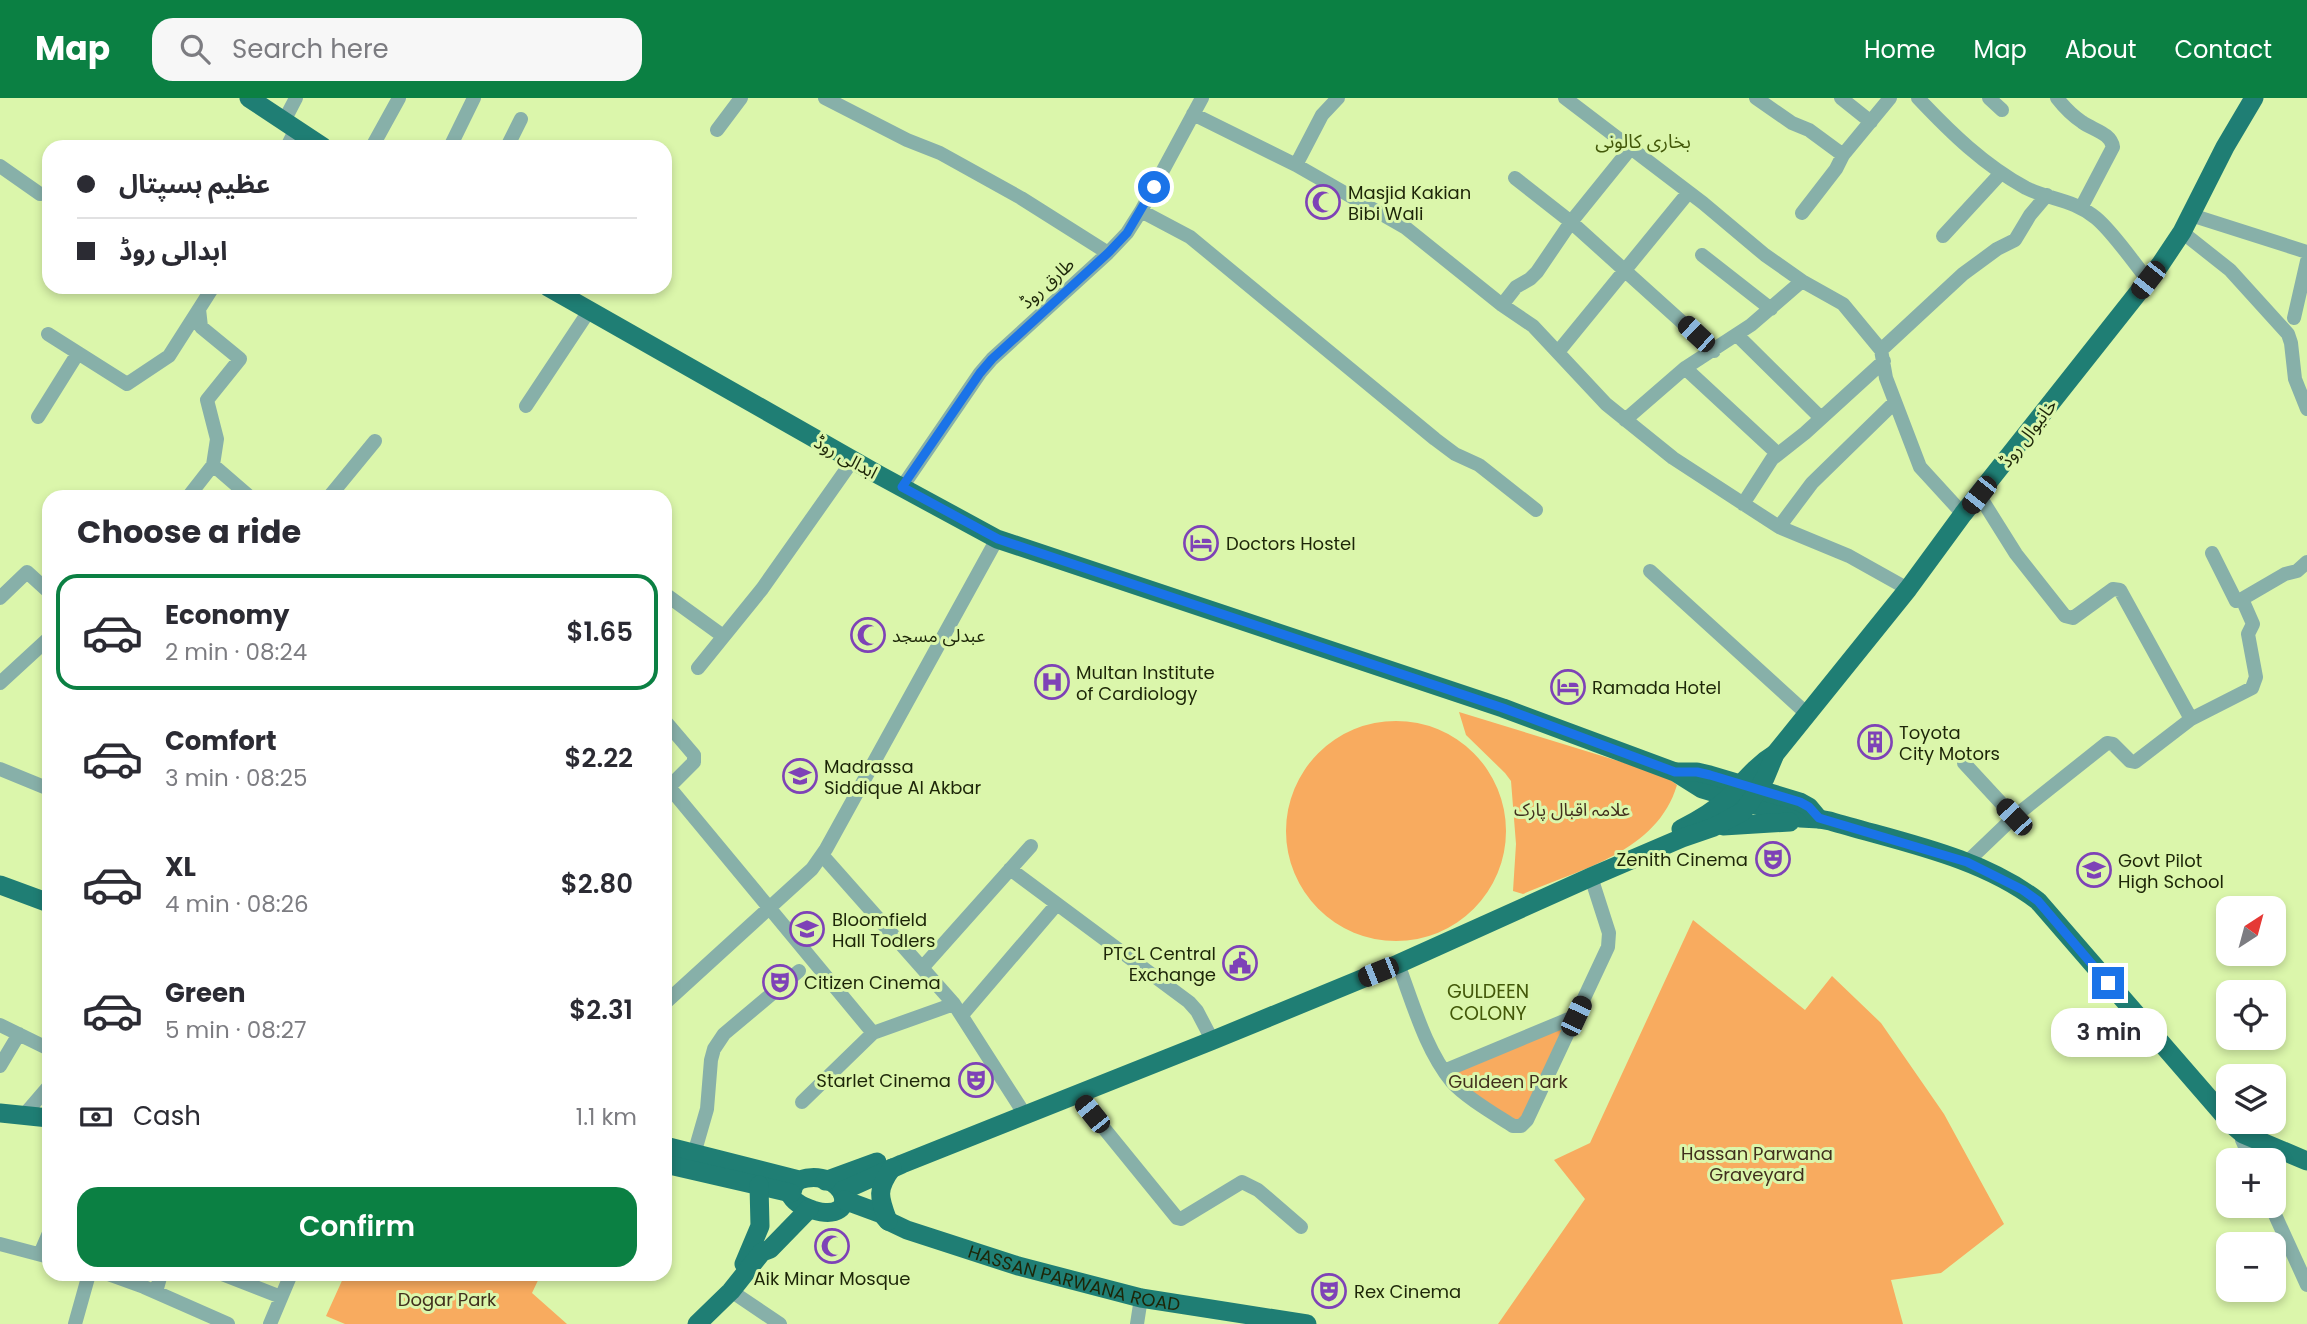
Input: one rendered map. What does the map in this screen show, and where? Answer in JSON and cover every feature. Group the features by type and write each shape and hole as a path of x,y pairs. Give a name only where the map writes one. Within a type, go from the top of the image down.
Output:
{"main road":[{"path":"249,98 312,140"},
{"path":"2229,139 2228,131 2242,98"},
{"name":"خانیوال روڈ","path":"1744,794 1765,778 1775,754 1806,713 1908,589 1963,514 2148,280 2187,223 2248,98"},
{"name":"خانیوال روڈ","path":"2229,139 2254,98"},
{"path":"2229,139 2260,98"},
{"name":"ابدالی روڈ","path":"560,294 998,539 1503,708 1683,777 1697,772 1800,818 1819,818"},
{"path":"1683,777 1695,791 1695,801 1686,827"},
{"path":"672,1148 694,1154 800,1197 828,1213 838,1195 892,1162 1020,1107 1591,877 1661,844 1744,794"},
{"path":"888,1221 880,1200 880,1188 892,1162 1076,1094 1398,964 1446,936 1661,844 1714,827 1742,812 1744,794"},
{"path":"1714,827 1802,822 1819,818 1967,862 2003,879 2038,901 2216,1105"},
{"path":"0,885 42,900"},
{"path":"0,1113 42,1117"},
{"path":"2252,1134 2307,1161"},
{"path":"672,1166 760,1185 800,1197"},
{"path":"697,1324 762,1252 764,1241 800,1197 807,1178 838,1195"},
{"path":"734,1286 760,1226 760,1185"},
{"name":"HASSAN PARWANA ROAD","path":"838,1195 880,1221 888,1221 907,1230 1018,1266 1141,1298 1307,1324"}],"street":[{"path":"288,140 296,98"},
{"path":"376,140 399,98"},
{"path":"453,140 474,98"},
{"path":"717,130 741,98"},
{"path":"825,98 907,140 940,153 1021,198 1108,253"},
{"name":"طارق روڈ","path":"902,487 986,366 1127,233 1202,98"},
{"path":"1296,165 1322,115 1338,98"},
{"path":"1565,98 1765,256 1843,304 1883,355 1886,378 1920,467 1963,514"},
{"path":"1756,98 1773,103 1791,123 1809,130 1843,155"},
{"path":"1841,98 1871,122"},
{"path":"1802,213 1836,169 1843,155 1890,98"},
{"path":"1918,98 1952,134 2001,173 2030,190 2081,208 2097,219 2148,280"},
{"path":"1989,98 2001,110"},
{"path":"2057,98 2081,121 2112,141 2113,147 2081,208"},
{"path":"1194,114 1296,165 1406,228 1502,305 1533,326 1598,397 1673,458 1779,527 1849,556 1908,589"},
{"path":"511,140 521,119"},
{"path":"1502,305 1516,288 1536,272 1571,222 1630,149"},
{"path":"0,166 40,194"},
{"path":"1943,236 2001,173"},
{"path":"1515,178 1571,222 1714,351"},
{"path":"1558,352 1688,193"},
{"path":"1743,504 1766,467 1778,454 1821,418 1963,274 1997,249 2015,240 2030,215 2047,195"},
{"path":"1141,211 1190,237 1435,439 1455,454 1479,466 1536,510"},
{"path":"2187,223 2307,252"},
{"path":"2187,223 2288,334 2295,379 2307,409"},
{"path":"1702,255 1771,309"},
{"path":"2299,312 2307,261"},
{"path":"1625,421 1685,368 1737,335 1802,281"},
{"path":"48,334 127,384 169,356 209,294"},
{"path":"193,490 213,465 217,439 206,400 240,359 201,327 200,309"},
{"path":"526,406 589,311"},
{"path":"1737,335 1821,418"},
{"path":"38,417 78,353"},
{"path":"1685,368 1778,454"},
{"path":"1779,527 1812,483 1895,402"},
{"path":"335,490 375,441"},
{"path":"698,668 762,589 853,460"},
{"path":"213,465 242,490"},
{"path":"1979,495 2016,554 2065,616 2073,618 2113,589 2120,590 2191,719"},
{"path":"672,997 812,869 822,855 998,539"},
{"path":"2212,553 2236,601 2285,574 2297,571 2307,562"},
{"path":"1650,571 1806,713"},
{"path":"0,598 27,572 42,586"},
{"path":"672,599 723,636"},
{"path":"1967,862 2014,817 2107,743 2113,744 2130,761 2135,762 2191,719 2247,691 2255,683 2248,634 2253,624 2242,600"},
{"path":"0,683 42,644"},
{"path":"672,730 695,758 672,784"},
{"path":"1964,764 2014,817"},
{"path":"0,769 42,786"},
{"path":"672,795 770,907 873,1033"},
{"path":"922,968 1031,846"},
{"path":"822,855 958,1009 1020,1107"},
{"path":"1010,869 1189,1002 1208,1032"},
{"path":"1398,964 1426,1038 1444,1071 1454,1084 1492,1112 1513,1126 1521,1126 1527,1120 1608,947 1609,940 1591,877"},
{"path":"802,1102 873,1033 958,1009 1057,904"},
{"path":"694,1154 707,1109 714,1049 724,1034 799,971"},
{"path":"1444,1071 1576,1016"},
{"path":"0,1025 42,1046"},
{"path":"0,1066 19,1034"},
{"path":"24,1115 42,1094"},
{"path":"1076,1094 1177,1218 1181,1219 1242,1182 1258,1190 1301,1227"},
{"path":"2276,1218 2307,1285"},
{"path":"0,1244 42,1254"},
{"path":"75,1324 87,1281"},
{"path":"127,1281 228,1324"},
{"path":"156,1292 159,1281"},
{"path":"240,1281 281,1297"},
{"path":"270,1324 288,1281"},
{"path":"734,1286 780,1324"},
{"path":"1137,1324 1141,1298"}],"green space":[{"name":"علامہ اقبال پارک","path":"1459,712 1664,775 1677,785 1667,808 1653,827 1635,842 1569,876 1523,894 1513,891 1516,844 1511,781 1466,735"},
{"path":"1396,721 1417,723 1448,734 1474,753 1493,779 1504,810 1504,852 1493,883 1474,909 1448,928 1417,939 1396,941 1375,939 1344,928 1318,909 1299,883 1288,852 1286,831 1288,810 1299,779 1318,753 1344,734 1375,723"},
{"name":"Hassan Parwana Graveyard","path":"1693,920 1805,1010 1832,976 1881,1023 1944,1114 2004,1224 1941,1273 1891,1280 1903,1324 1498,1324 1585,1199 1554,1160 1590,1143"},
{"name":"Guldeen Park","path":"1576,1016 1527,1120 1513,1126 1444,1071"},
{"name":"Dogar Park","path":"342,1281 538,1281 532,1293 567,1324 345,1324 326,1316"}],"place":[{"name":"Masjid Kakian Bibi Wali","path":"1323,202"},
{"name":"Doctors Hostel","path":"1201,543"},
{"name":"عبدلی مسجد","path":"868,635"},
{"name":"Multan Institute of Cardiology","path":"1052,682"},
{"name":"Ramada Hotel","path":"1568,687"},
{"name":"Toyota City Motors","path":"1875,742"},
{"name":"Madrassa Siddique Al Akbar","path":"800,776"},
{"name":"Zenith Cinema","path":"1773,859"},
{"name":"Govt Pilot High School","path":"2094,870"},
{"name":"Bloomfield Hall Todlers","path":"807,929"},
{"name":"PTCL Central Exchange","path":"1240,963"},
{"name":"Citizen Cinema","path":"780,982"},
{"name":"Starlet Cinema","path":"976,1080"},
{"name":"Aik Minar Mosque","path":"832,1246"},
{"name":"Rex Cinema","path":"1329,1291"}],"district":[{"name":"بخاری کالونی","path":"1643,141"},
{"name":"GULDEEN COLONY","path":"1488,1002"}],"route":[{"path":"1154,187 1127,233 980,373 902,487 998,539 1503,708 1675,772 1710,775 1800,802 1819,818 1967,862 2003,879 2038,901 2108,983"}]}
